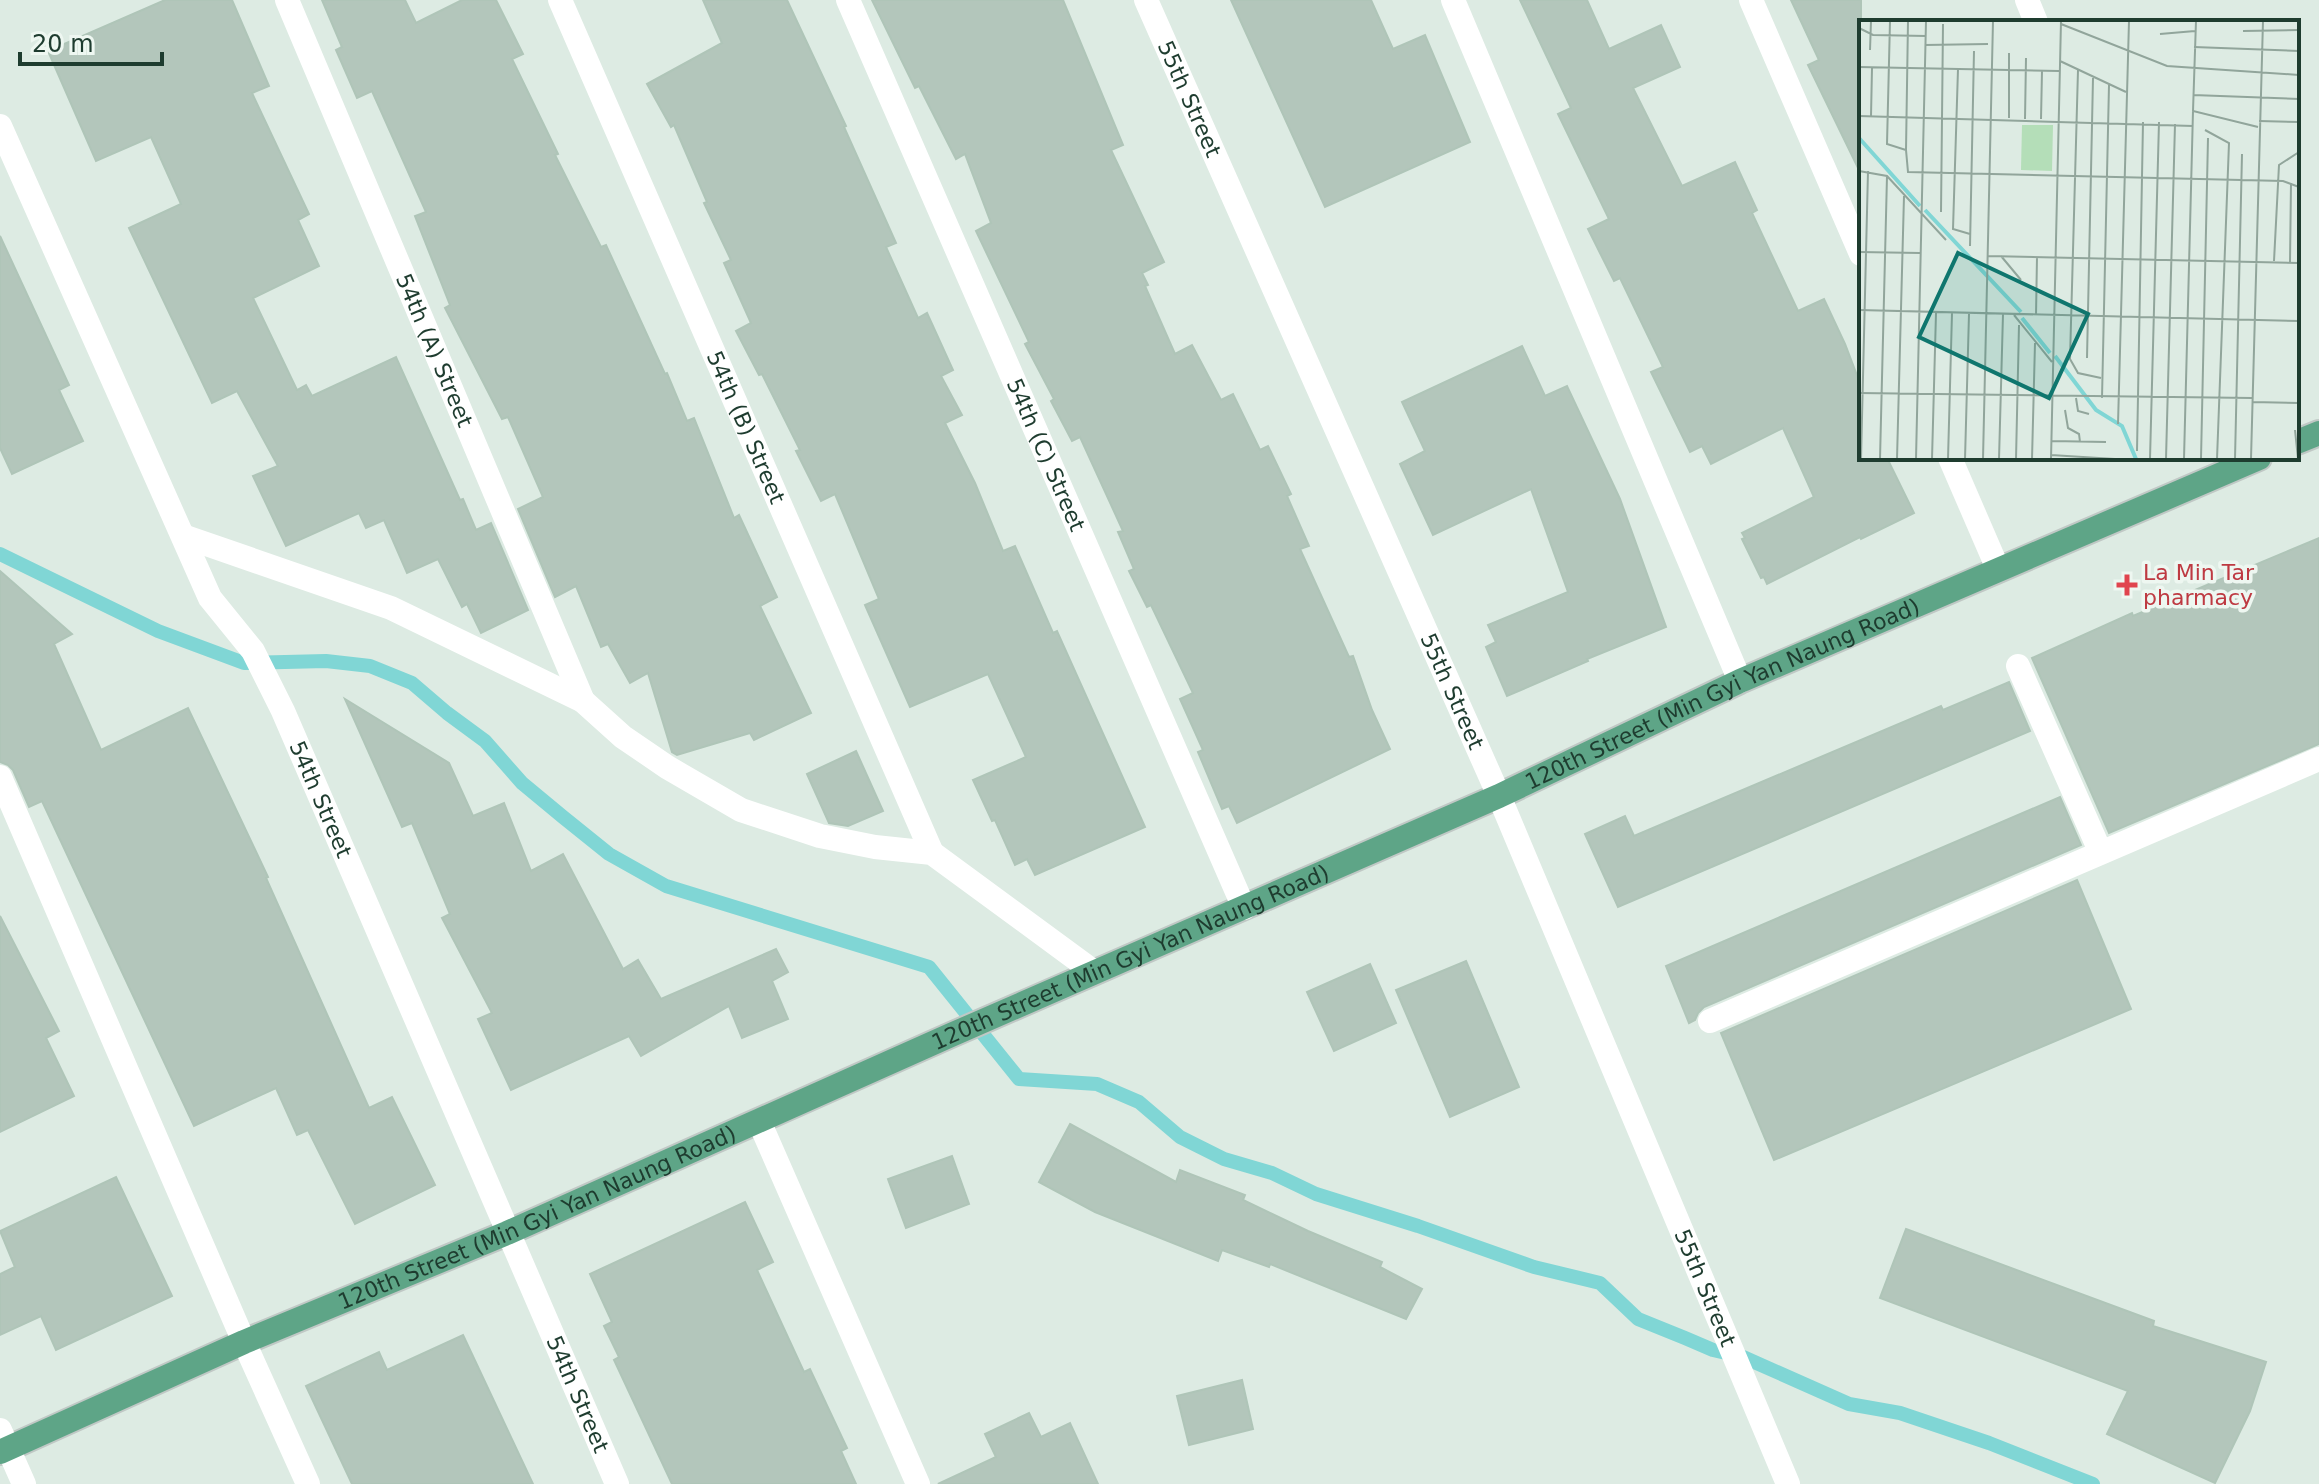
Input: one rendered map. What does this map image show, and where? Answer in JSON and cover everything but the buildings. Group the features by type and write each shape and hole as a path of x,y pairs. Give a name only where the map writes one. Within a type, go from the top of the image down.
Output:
{"main road":[{"path":"2299,441 2319,433"},
{"name":"120th Street (Min Gyi Yan Naung Road)","path":"3,1443 507,1233 1499,796 1740,681 2231,463"}],"street":[{"name":"54th (A) Street","path":"287,0 583,701"},
{"name":"54th (B) Street","path":"560,0 932,853"},
{"name":"54th (C) Street","path":"848,0 1244,908"},
{"name":"55th Street","path":"1146,0 1499,796 1788,1484"},
{"path":"1453,0 1740,681"},
{"path":"1751,0 1859,249"},
{"path":"2027,0 2035,20"},
{"name":"54th Street","path":"0,126 210,598 253,651 283,711 617,1484"},
{"path":"1951,460 1998,569"},
{"path":"183,536 391,608 583,701 623,737 741,810 820,836 875,847 932,853 1094,972"},
{"path":"2018,666 2100,851"},
{"path":"1710,1021 2319,759"},
{"path":"0,777 308,1484"},
{"path":"759,1121 918,1484"},
{"path":"3,1443 24,1484"}],"waterway":[{"path":"0,554 158,631 244,663 326,661 370,666 412,683 485,741 522,783 609,854 666,886 929,967 1019,1079 1097,1084 1139,1102 1180,1137 1224,1159 1272,1173 1316,1194 1534,1267 1600,1283 1638,1319 1713,1350 1743,1357 1849,1404 1900,1413 1989,1443 2093,1484"}],"place":[{"name":"La Min Tar pharmacy","path":"2127,585"}]}
